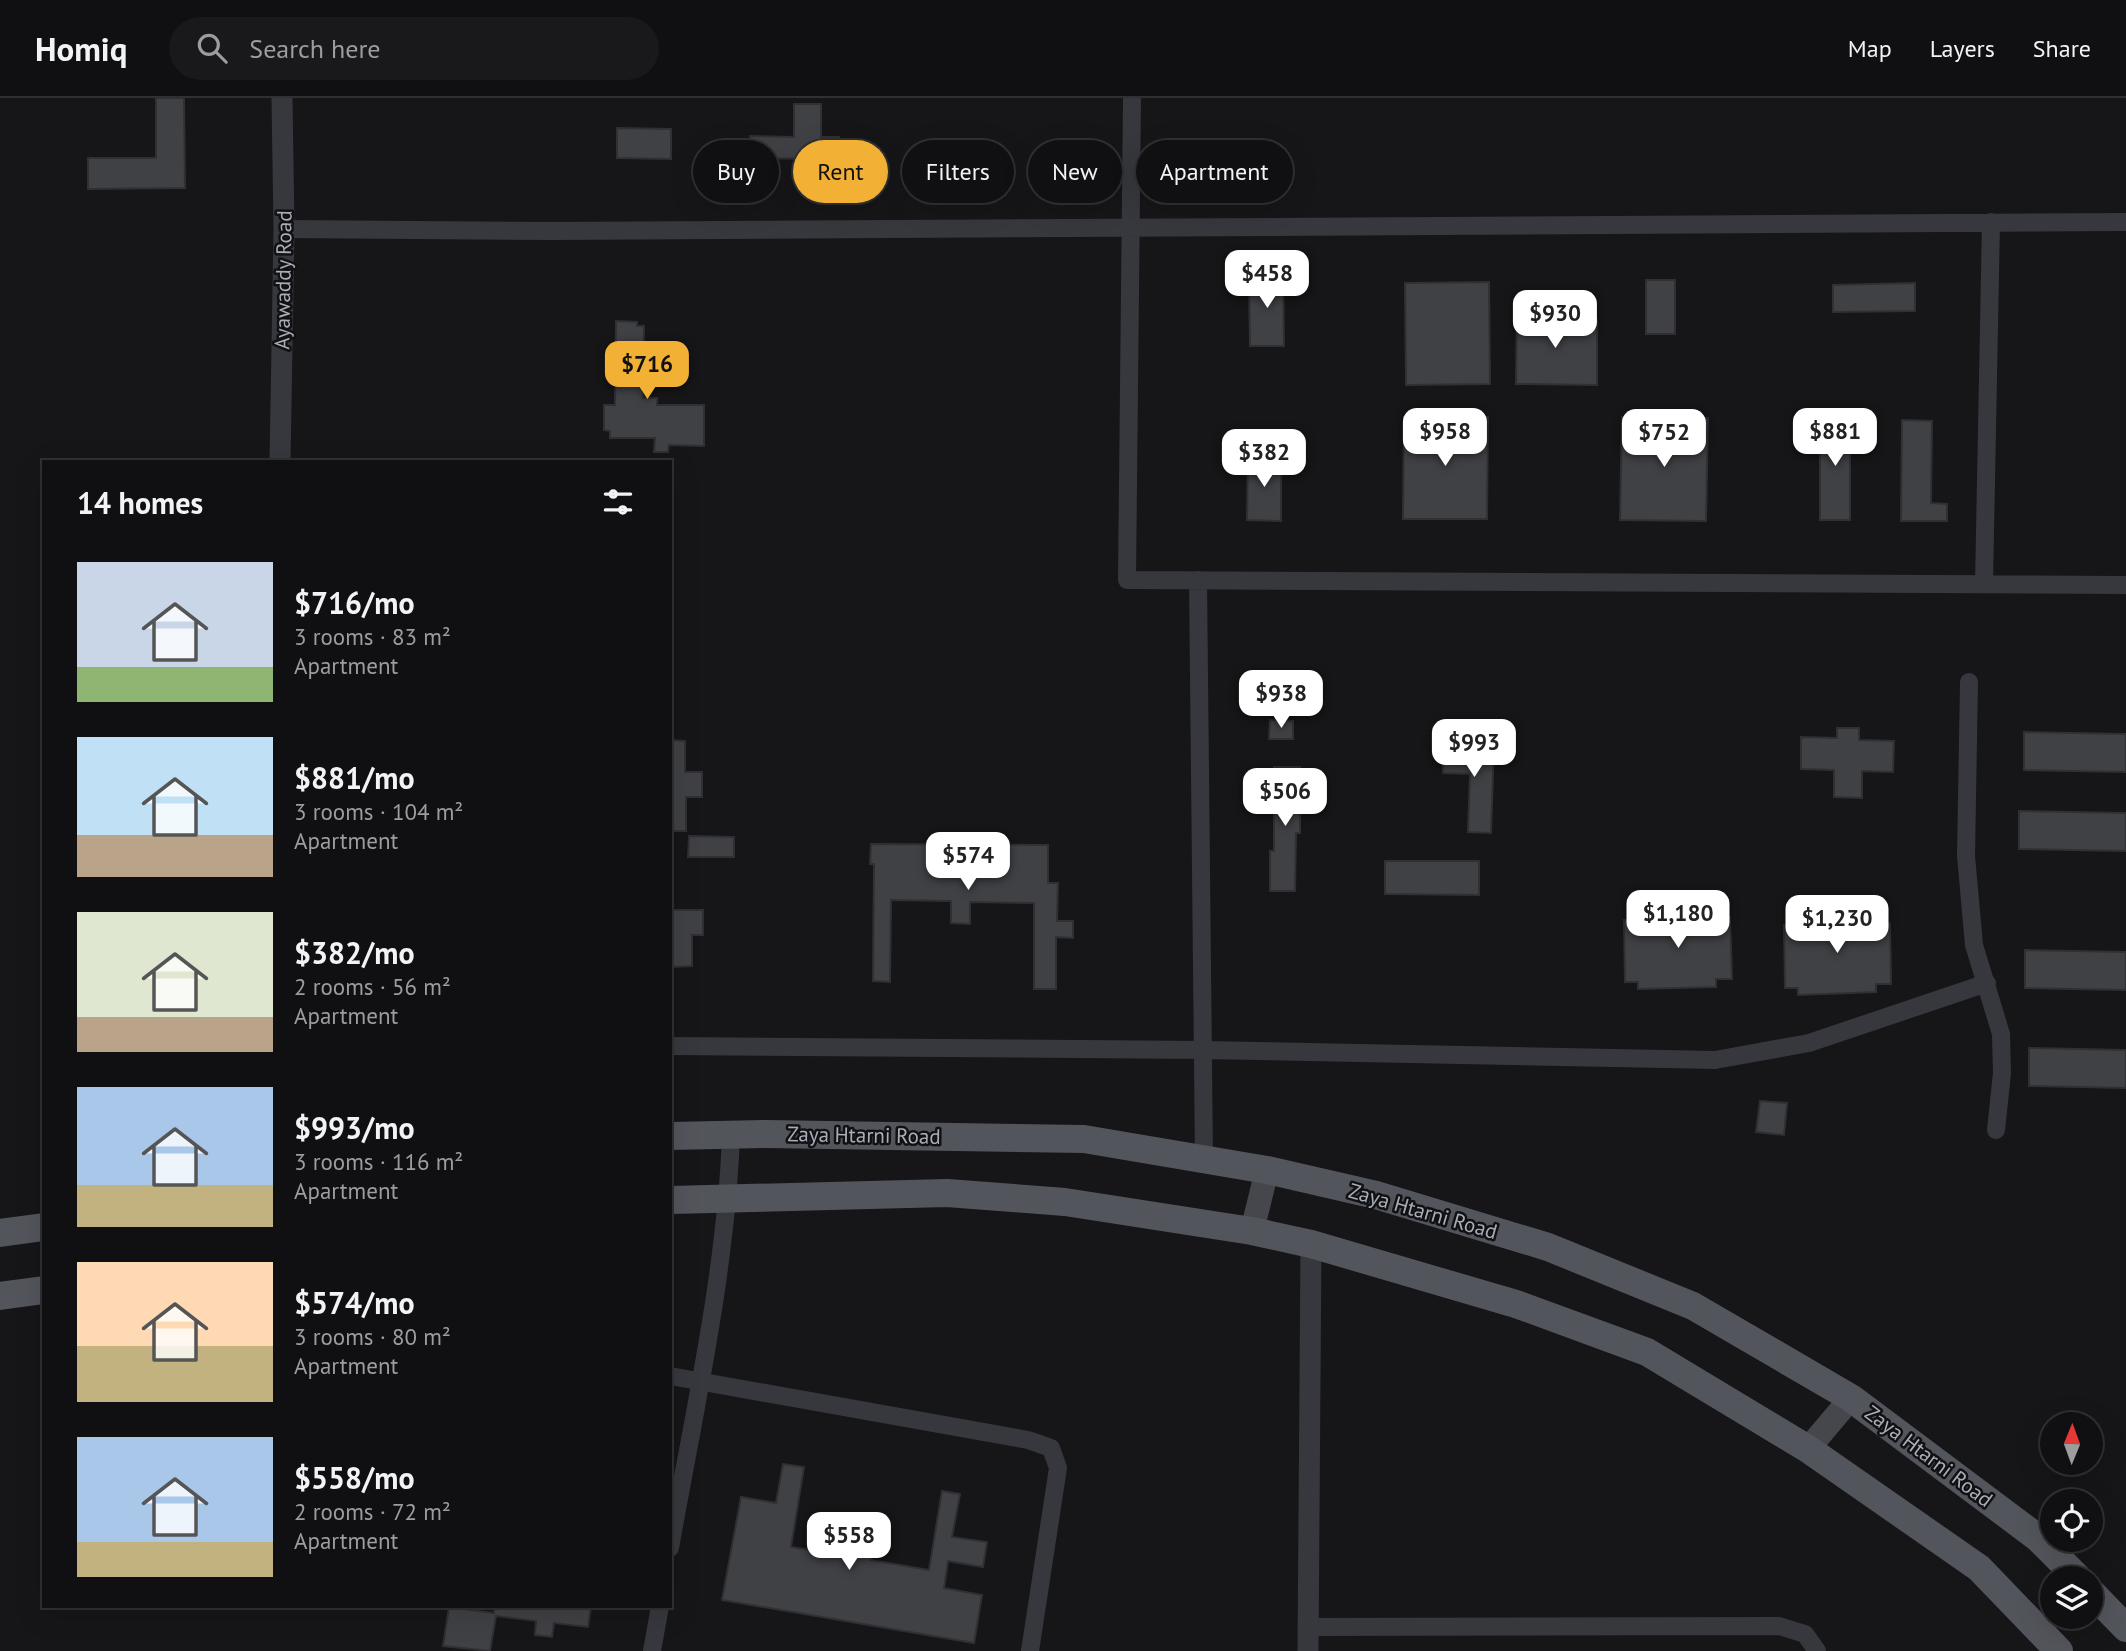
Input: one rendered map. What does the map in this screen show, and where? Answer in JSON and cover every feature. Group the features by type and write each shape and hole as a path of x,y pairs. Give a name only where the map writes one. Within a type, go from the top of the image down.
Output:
{"main road":[{"name":"Zaya Htarni Road","path":"672,1136 1084,1139 1267,1170 1376,1195 1548,1247 1693,1306 1851,1398 2039,1538 2066,1566"},
{"path":"1252,1231 1267,1170"},
{"path":"672,1200 947,1193 1065,1202 1252,1231 1311,1244 1516,1304 1647,1352 1808,1449 1979,1568 2059,1651"},
{"path":"0,1233 42,1227"},
{"path":"0,1296 42,1290"},
{"path":"1808,1449 1851,1398"},
{"path":"2103,1604 2126,1628"}],"street":[{"name":"Ayawaddy Road","path":"280,460 284,229 282,98"},
{"path":"1132,98 1127,580 2126,585"},
{"path":"1984,584 1991,222"},
{"path":"284,229 553,231 2126,222"},
{"path":"1198,580 1204,1160"},
{"path":"1969,682 1966,856 1974,945 2001,1034 2002,1073 1996,1130"},
{"path":"672,1046 1203,1050 1715,1060 1809,1043 1987,983"},
{"path":"672,1536 728,1199 731,1135"},
{"path":"1308,1651 1311,1244"},
{"path":"672,1376 1028,1440 1051,1448 1058,1468 1030,1651"},
{"path":"652,1651 660,1608"},
{"path":"1308,1628 1772,1625 1805,1634 1817,1651"}],"building":[{"path":"156,98 184,98 185,188 88,189 88,158 156,158"},
{"path":"794,104 821,104 821,137 839,137 839,140 793,140 793,158 779,158 779,140 750,140 750,136 794,137"},
{"path":"617,128 671,129 671,159 617,158"},
{"path":"1283,273 1284,346 1250,346 1249,274"},
{"path":"1646,280 1675,280 1675,334 1646,334"},
{"path":"1489,282 1490,384 1406,385 1405,283"},
{"path":"1915,283 1915,311 1833,312 1833,285"},
{"path":"1517,309 1546,309 1546,321 1597,320 1597,385 1516,384"},
{"path":"616,321 637,322 637,326 644,326 643,398 657,398 657,405 704,405 704,446 669,445 668,452 654,452 655,438 610,438 610,431 604,430 604,405 615,405"},
{"path":"1820,416 1850,416 1850,520 1820,520"},
{"path":"1404,417 1488,417 1487,519 1403,519"},
{"path":"1622,417 1708,418 1706,521 1620,520"},
{"path":"1902,420 1932,421 1931,503 1947,504 1947,521 1901,521"},
{"path":"1248,457 1281,458 1281,521 1247,520"},
{"path":"1270,720 1293,721 1293,739 1269,739"},
{"path":"1837,728 1859,728 1859,740 1894,741 1893,772 1862,771 1862,798 1834,797 1834,770 1801,769 1801,737 1837,738"},
{"path":"2024,732 2126,734 2126,772 2024,770"},
{"path":"672,740 685,741 685,772 702,772 702,797 686,797 686,831 672,831"},
{"path":"1444,742 1494,744 1491,833 1468,832 1470,774 1443,773"},
{"path":"1274,767 1300,767 1300,833 1296,833 1295,891 1270,891 1270,851 1274,851"},
{"path":"2019,811 2126,813 2126,851 2019,849"},
{"path":"689,836 734,837 734,857 688,857"},
{"path":"871,844 1048,845 1048,883 1058,883 1057,921 1073,921 1073,938 1056,937 1056,989 1034,989 1034,903 970,902 970,924 951,923 951,901 891,900 890,982 873,981 874,864 870,864"},
{"path":"1385,861 1479,861 1479,895 1385,894"},
{"path":"672,910 703,910 703,935 692,935 692,966 672,967"},
{"path":"1639,911 1716,911 1716,917 1730,917 1732,979 1716,979 1716,987 1638,989 1638,982 1625,982 1624,920 1639,920"},
{"path":"1875,916 1876,923 1890,923 1891,984 1876,984 1876,992 1798,995 1798,988 1785,988 1784,925 1799,925 1799,917"},
{"path":"2025,950 2126,952 2126,990 2025,988"},
{"path":"2029,1048 2126,1050 2126,1088 2029,1086"},
{"path":"1760,1101 1787,1103 1784,1135 1756,1132"},
{"path":"783,1464 804,1467 791,1547 847,1556 850,1539 874,1543 871,1560 929,1570 942,1491 960,1494 952,1537 987,1542 983,1567 948,1561 944,1588 982,1595 974,1643 722,1600 741,1497 776,1503"},
{"path":"449,1608 494,1613 494,1608 591,1608 588,1627 554,1623 552,1637 535,1635 536,1621 496,1616 490,1651 443,1646"}]}
